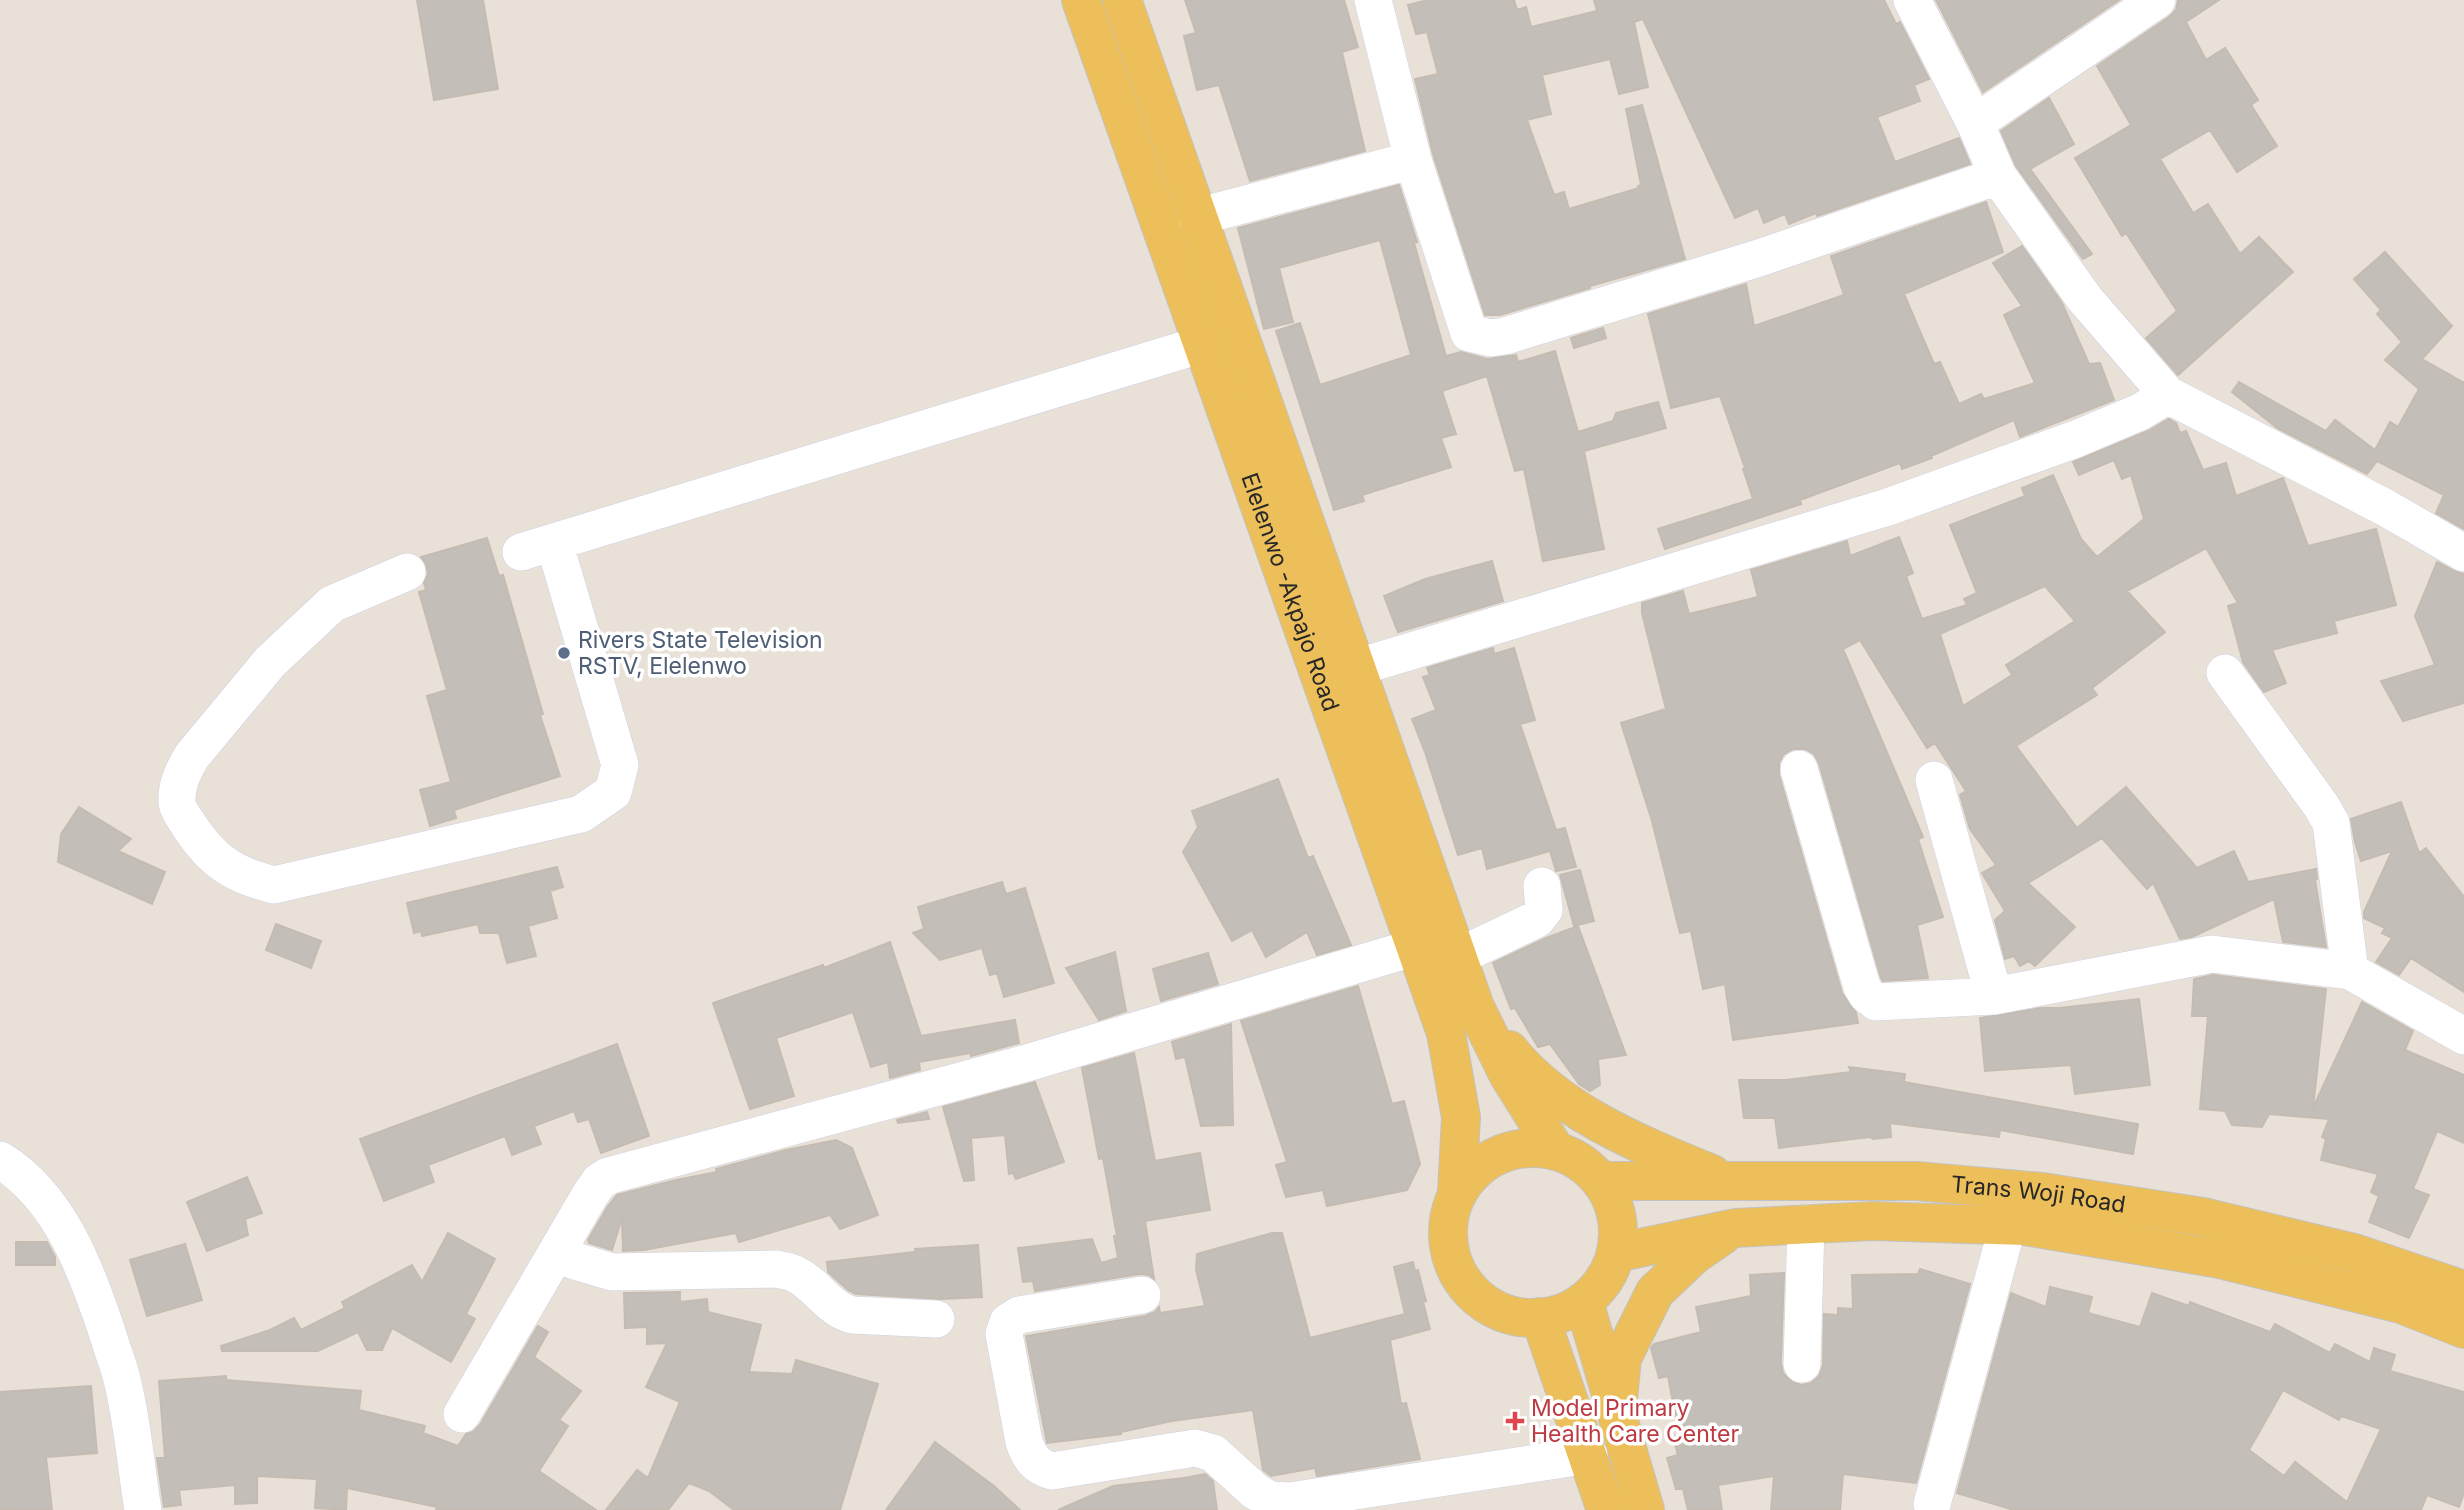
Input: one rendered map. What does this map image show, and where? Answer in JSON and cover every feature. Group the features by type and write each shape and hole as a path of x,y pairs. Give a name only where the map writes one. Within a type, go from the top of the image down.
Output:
{"main road":[{"name":"Elelenwo -Akpajo Road","path":"1081,0 1446,1033 1461,1117 1457,1192"},
{"name":"Elelenwo -Akpajo Road","path":"1122,0 1475,1007 1509,1076 1556,1151"},
{"path":"1475,1007 1523,1067 1568,1104 1630,1140 1730,1182"},
{"path":"1529,1147 1556,1151 1581,1162 1601,1181 1614,1205 1619,1231 1616,1253 1603,1283 1584,1302 1559,1315 1531,1318 1502,1313 1477,1298 1459,1275 1448,1248 1448,1219 1457,1192 1476,1169 1500,1154 1529,1147"},
{"name":"Trans Woji Road","path":"1601,1181 1916,1181 2042,1192 2203,1217 2354,1253 2464,1290"},
{"name":"Trans Woji Road","path":"1616,1253 1735,1228 1873,1221 2025,1226 2220,1259 2401,1304 2464,1329"},
{"path":"1617,1410 1622,1358 1655,1292 1694,1255 1735,1228"},
{"path":"1584,1302 1645,1510"},
{"path":"1540,1317 1606,1510"}],"street":[{"path":"1373,0 1413,160 1469,333 1491,338 1505,336 1759,258 1998,176"},
{"path":"1912,0 1975,123 1998,176 2084,299 2168,395 2386,508 2464,553"},
{"path":"1975,123 2157,0"},
{"path":"1197,217 1413,160"},
{"path":"407,572 331,604 270,662 192,756 180,780 177,807 203,847 228,868 245,877 274,885 581,814 613,792 620,765 537,547 1203,344"},
{"path":"1355,668 1888,507 2076,439 2140,412 2168,395"},
{"path":"2225,673 2331,823 2350,971"},
{"path":"1799,769 1867,995 1876,1002 1994,996 2212,954 2350,971 2464,1036"},
{"path":"1934,780 1994,996"},
{"path":"1457,957 1538,919 1544,910 1542,886"},
{"path":"462,1414 594,1189 608,1175 1027,1063 1416,947"},
{"path":"0,1160 13,1168 42,1198 72,1243 96,1298 123,1384 143,1510"},
{"path":"1802,1364 1806,1224"},
{"path":"1932,1504 2008,1226"},
{"path":"555,1255 612,1272 778,1269 795,1274 842,1312 852,1315 936,1319"},
{"path":"1142,1295 1019,1315 1008,1322 1004,1334 1024,1442 1030,1458 1041,1468 1052,1471 1195,1448 1213,1453 1255,1491 1270,1500 1290,1501 1589,1455"}],"building":[{"path":"417,0 483,0 498,89 434,100"},
{"path":"1185,0 1344,0 1358,47 1342,52 1365,151 1250,181 1219,85 1197,90 1184,36 1196,33"},
{"path":"1428,0 1514,0 1517,10 1526,7 1531,27 1597,11 1594,0 1884,0 1896,24 1900,22 1929,79 1914,85 1920,101 1877,117 1895,162 1959,138 1970,164 1789,224 1785,214 1764,223 1758,208 1735,218 1643,19 1634,22 1648,87 1619,94 1610,59 1542,75 1551,114 1527,120 1554,195 1564,192 1569,209 1639,188 1641,185 1626,109 1642,105 1685,259 1500,315 1485,315 1433,154 1415,79 1438,74 1427,32 1416,34 1408,5"},
{"path":"1936,0 2119,0 1983,92"},
{"path":"2178,0 2219,0 2186,22 2206,60 2225,48 2258,100 2251,105 2277,146 2237,172 2210,130 2160,159 2193,213 2208,204 2240,254 2259,237 2293,272 2178,375 2146,338 2177,311 2126,233 2122,236 2075,158 2131,125 2097,66 2169,17 2176,10"},
{"path":"2049,98 2074,144 2030,169 2092,254 2083,259 2016,166 2001,131"},
{"path":"1399,185 1417,242 1414,243 1446,356 1461,352 1487,359 1516,355 1518,362 1555,351 1578,432 1613,421 1616,413 1658,402 1666,428 1584,451 1604,549 1543,561 1524,469 1515,471 1487,376 1442,391 1456,434 1441,438 1451,467 1362,495 1364,501 1334,510 1276,331 1300,323 1320,385 1411,355 1380,240 1279,268 1293,322 1264,329 1238,228"},
{"path":"1986,202 2003,252 1904,294 1934,364 1940,362 1959,404 1981,394 1984,399 2035,383 2004,315 2022,306 1993,263 2022,246 2062,303 2089,364 2100,363 2114,400 2020,437 2014,420 1931,456 1932,458 1902,469 1900,463 1800,500 1801,504 1665,549 1658,529 1753,499 1720,396 1671,408 1648,314 1746,284 1754,326 1844,295 1831,256"},
{"path":"2385,252 2452,326 2422,359 2464,383 2464,529 2436,513 2444,495 2377,461 2367,474 2277,428 2232,392 2239,382 2326,431 2335,420 2375,450 2390,422 2398,427 2419,389 2385,360 2402,342 2377,314 2381,310 2354,279"},
{"path":"1603,328 1606,338 1574,348 1571,338"},
{"path":"2169,419 2176,423 2180,433 2186,431 2203,470 2226,463 2236,496 2283,478 2308,546 2376,529 2396,605 2334,621 2337,633 2272,650 2286,683 2264,692 2243,662 2228,606 2238,603 2206,548 2127,591 2165,632 2092,688 2097,695 2016,746 2077,828 2126,787 2197,868 2234,851 2248,882 2316,869 2315,880 2326,947 2283,942 2274,899 2192,937 2180,939 2153,883 2147,889 2102,838 2028,883 2075,927 2035,966 2029,961 2020,966 2014,956 2005,959 1995,920 2005,911 1982,873 1996,865 1970,829 1960,795 1966,791 1935,743 1927,748 1860,640 1843,649 1923,837 1918,839 1943,917 1917,925 1928,978 1883,981 1881,978 1819,763 1814,754 1805,749 1793,749 1783,755 1779,763 1779,775 1842,993 1856,1013 1858,1023 1733,1040 1725,984 1703,989 1691,931 1680,933 1652,821 1621,723 1666,709 1642,613 1642,603 1683,591 1689,614 1758,597 1751,570 1847,541 1850,556 1899,537 1913,573 1906,576 1922,619 1967,605 1964,599 1977,593 1950,525 2025,496 2022,488 2053,475 2081,539 2097,557 2144,519 2131,475 2122,479 2114,460 2079,475 2073,462 2148,431","holes":["2045,586 2075,621 2006,665 2012,675 1963,706 1940,634"]},
{"path":"487,538 499,576 503,575 543,714 540,715 560,776 454,810 456,818 430,826 420,790 451,782 427,696 447,690 419,592 426,590 424,583 428,574 421,557"},
{"path":"1492,561 1503,601 1398,632 1384,596 1425,579"},
{"path":"2437,562 2464,574 2464,703 2403,721 2381,681 2435,665 2415,616"},
{"path":"1493,648 1494,654 1514,648 1535,720 1520,724 1556,830 1565,828 1576,867 1556,871 1550,851 1487,869 1482,848 1458,855 1412,719 1436,710 1423,677 1430,675 1427,668"},
{"path":"1278,779 1308,858 1313,856 1351,945 1317,955 1307,932 1266,957 1252,930 1232,941 1183,852 1198,827 1192,811"},
{"path":"2401,802 2419,853 2426,848 2464,897 2464,992 2411,958 2399,975 2376,962 2392,938 2382,933 2385,928 2364,918 2364,912 2392,851 2361,861 2351,819"},
{"path":"79,807 131,839 118,851 165,872 152,904 58,862 61,834"},
{"path":"557,867 563,887 550,891 557,918 528,926 536,956 507,963 499,933 480,933 478,924 422,936 421,931 414,933 407,903"},
{"path":"1580,870 1594,921 1574,926 1560,875"},
{"path":"1002,882 1006,894 1025,888 1054,983 1004,997 997,973 990,975 982,948 940,960 913,933 924,929 918,907"},
{"path":"276,924 321,941 311,968 266,950"},
{"path":"1578,926 1626,1055 1598,1059 1600,1085 1590,1091 1579,1084 1550,1044 1538,1047 1515,1008 1511,1009 1493,963"},
{"path":"890,942 921,1036 1015,1020 1019,1043 971,1056 970,1053 919,1062 920,1070 890,1078 888,1062 871,1067 853,1012 776,1038 794,1096 750,1109 713,1003 823,965 824,968"},
{"path":"1115,952 1126,1011 1099,1020 1066,968"},
{"path":"1208,953 1218,984 1161,1001 1153,969"},
{"path":"2213,975 2326,989 2313,1108 2362,1002 2413,1031 2405,1050 2464,1075 2464,1143 2437,1131 2413,1189 2429,1195 2409,1238 2369,1222 2379,1196 2371,1192 2378,1174 2321,1160 2326,1139 2322,1137 2329,1119 2269,1114 2262,1127 2232,1125 2225,1111 2200,1109 2208,1016 2192,1016 2194,979"},
{"path":"1358,986 1392,1104 1404,1101 1420,1164 1407,1190 1327,1206 1323,1190 1286,1197 1276,1165 1287,1162 1241,1021"},
{"path":"2139,999 2150,1085 2075,1094 2071,1065 1985,1071 1980,1018 2041,1008"},
{"path":"1231,1024 1233,1125 1201,1126 1185,1057 1176,1059 1172,1042"},
{"path":"617,1044 649,1136 601,1153 589,1119 578,1122 574,1111 534,1126 541,1144 512,1155 505,1136 428,1165 434,1182 384,1201 360,1139"},
{"path":"1134,1053 1155,1161 1200,1153 1210,1210 1145,1221 1154,1279 1149,1275 1139,1274 1035,1291 1033,1281 1023,1282 1018,1248 1092,1239 1101,1263 1118,1258 1114,1236 1117,1236 1103,1158 1099,1159 1082,1068"},
{"path":"1849,1067 1905,1074 1904,1082 2138,1124 2133,1154 2000,1130 1999,1137 1890,1123 1891,1137 1779,1148 1775,1118 1744,1118 1739,1080 1786,1080 1851,1072"},
{"path":"1035,1082 1064,1162 1016,1179 1013,1173 1009,1174 1005,1135 971,1138 974,1180 964,1181 943,1107"},
{"path":"927,1112 929,1119 898,1123 897,1120"},
{"path":"836,1140 852,1148 878,1215 840,1229 830,1215 739,1242 736,1233 644,1250 623,1251 622,1218 612,1250 589,1243 588,1240 617,1195 717,1172 716,1169 786,1150"},
{"path":"247,1177 262,1213 245,1219 248,1235 207,1251 187,1202"},
{"path":"448,1233 495,1259 466,1314 475,1319 451,1362 392,1328 382,1350 367,1350 358,1332 318,1351 222,1351 221,1346 270,1330 294,1318 301,1330 345,1308 342,1302 412,1265 422,1282"},
{"path":"1272,1233 1282,1233 1310,1338 1405,1314 1394,1267 1413,1262 1415,1271 1418,1270 1426,1301 1423,1302 1430,1329 1390,1340 1401,1404 1406,1403 1420,1459 1317,1476 1315,1468 1271,1476 1263,1470 1253,1410 1172,1421 1121,1434 1047,1443 1026,1336 1145,1316 1159,1307 1160,1313 1205,1306 1196,1270 1197,1254"},
{"path":"16,1242 47,1242 55,1257 55,1265 16,1265"},
{"path":"185,1244 202,1300 147,1316 130,1260"},
{"path":"978,1245 982,1297 942,1299 856,1294 828,1272 827,1262 915,1252 915,1249"},
{"path":"1920,1269 1970,1284 1916,1483 1843,1474 1840,1510 1771,1510 1774,1476 1718,1485 1722,1510 1688,1510 1683,1489 1676,1489 1667,1458 1678,1455 1673,1437 1679,1436 1668,1376 1659,1378 1651,1348 1654,1344 1701,1332 1696,1307 1751,1296 1750,1275 1784,1273 1783,1373 1792,1382 1801,1385 1811,1383 1819,1376 1823,1365 1824,1314 1838,1315 1838,1308 1853,1309 1852,1275 1918,1274"},
{"path":"2050,1287 2092,1297 2088,1313 2140,1327 2152,1293 2189,1306 2190,1302 2270,1332 2275,1324 2330,1353 2335,1344 2370,1362 2374,1348 2395,1355 2390,1371 2464,1392 2464,1493 2459,1507 2427,1495 2421,1510 2014,1510 1957,1493 2011,1293 2046,1307","holes":["2283,1390 2339,1420 2341,1416 2381,1429 2347,1502 2295,1462 2284,1476 2249,1450"]},
{"path":"680,1292 680,1302 707,1299 708,1312 761,1325 749,1372 792,1374 796,1360 878,1384 840,1510 734,1510 709,1491 689,1483 668,1510 606,1510 637,1470 648,1478 680,1402 646,1387 667,1343 647,1344 647,1327 625,1328 624,1293"},
{"path":"538,1326 548,1332 534,1357 581,1391 559,1420 568,1426 539,1471 596,1510 436,1510 437,1507 347,1488 346,1510 315,1508 317,1479 257,1476 257,1503 235,1504 235,1485 179,1490 181,1505 164,1507 157,1458 165,1458 159,1381 226,1376 226,1380 361,1391 359,1410 425,1426 423,1433 458,1446 466,1434 473,1432 480,1425"},
{"path":"91,1386 97,1453 46,1457 52,1510 0,1510 0,1392"},
{"path":"935,1442 994,1486 1020,1510 886,1510"},
{"path":"1205,1474 1213,1481 1217,1510 1058,1510 1113,1486"}],"place":[{"name":"Rivers State Television RSTV, Elelenwo","path":"564,653"},
{"name":"Model Primary Health Care Center","path":"1515,1421"}]}
